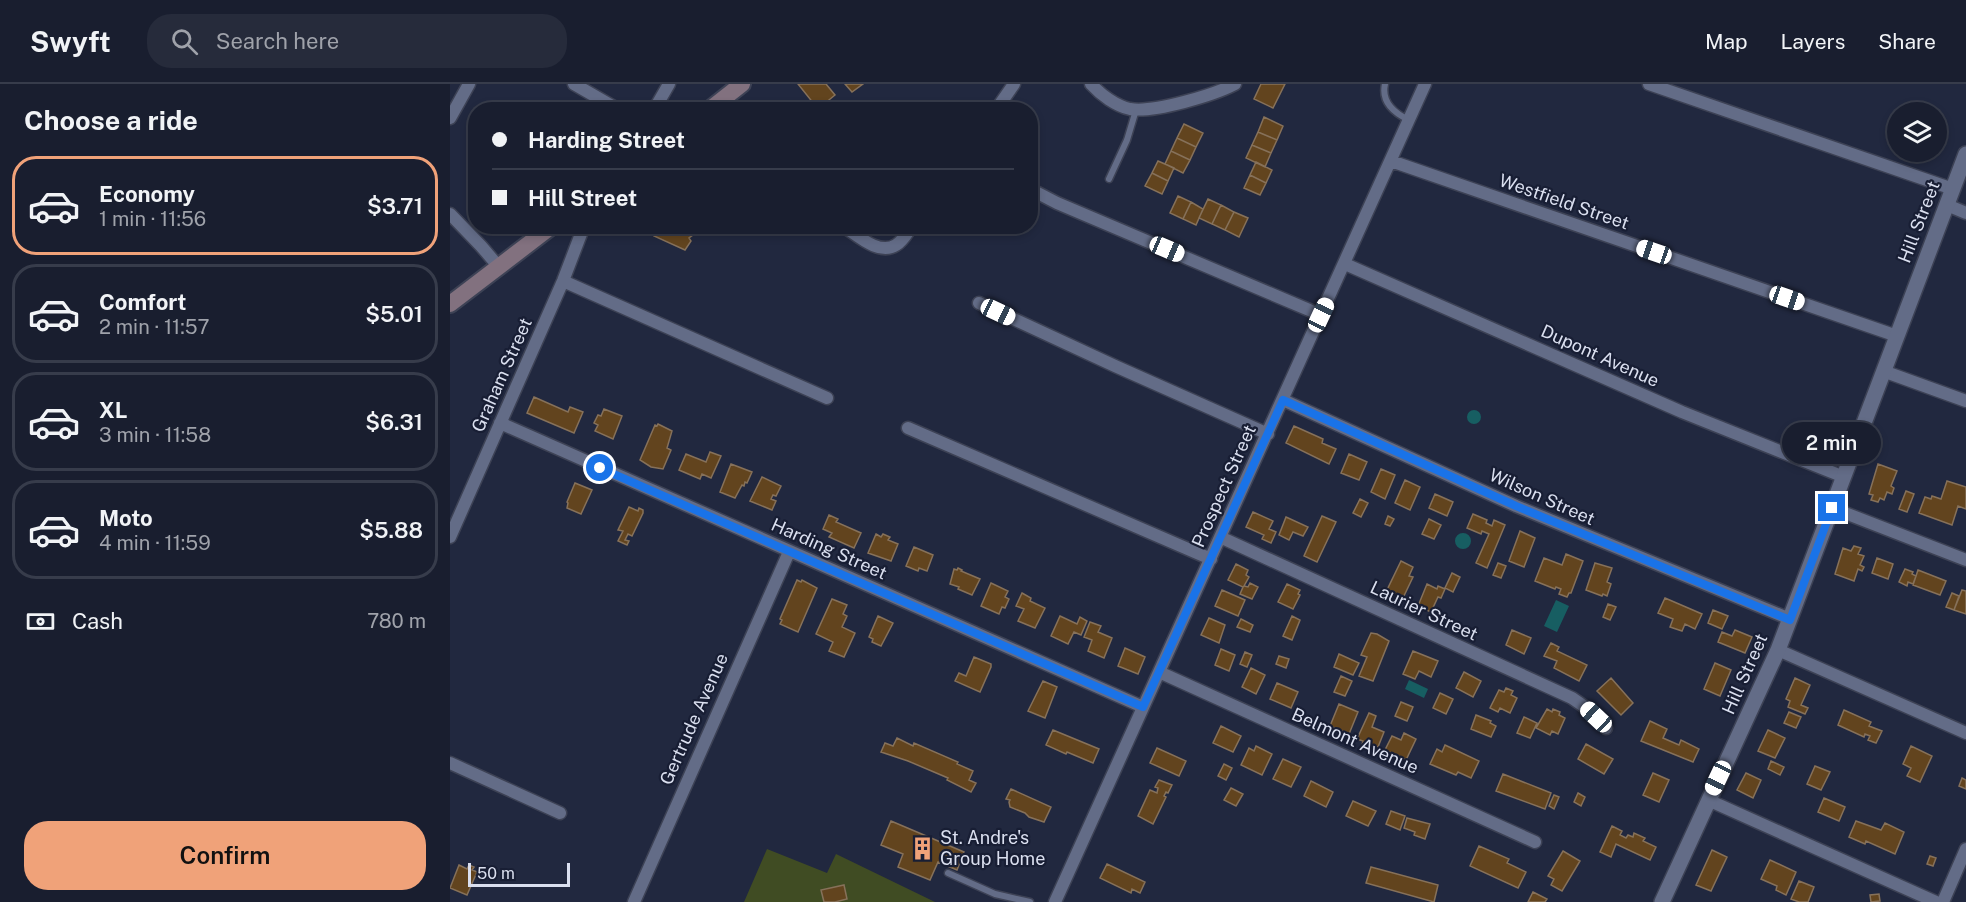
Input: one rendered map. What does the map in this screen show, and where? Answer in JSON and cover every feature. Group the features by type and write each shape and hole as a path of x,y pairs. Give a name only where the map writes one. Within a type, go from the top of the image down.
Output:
{"main road":[{"path":"719,102 742,84"},
{"path":"450,304 542,234"}],"street":[{"path":"450,118 469,84"},
{"path":"574,84 606,102"},
{"path":"659,102 669,84"},
{"path":"1002,102 1014,84"},
{"path":"1091,84 1117,105 1136,110 1155,108 1216,93 1235,84"},
{"name":"Prospect Street","path":"1055,902 1425,84"},
{"path":"1649,84 1953,189"},
{"name":"Hill Street","path":"1662,902 1778,650 1966,154"},
{"name":"Westfield Street","path":"1390,161 1897,336"},
{"path":"1038,193 1321,315"},
{"path":"1947,205 1966,213"},
{"path":"450,214 468,233"},
{"path":"469,234 499,267"},
{"name":"Graham Street","path":"450,537 563,281 581,234"},
{"path":"855,234 872,245 886,248 897,245 906,234"},
{"name":"Dupont Avenue","path":"1345,264 1683,412 1844,477"},
{"path":"563,281 827,398"},
{"path":"979,303 1268,434"},
{"path":"1884,371 1966,401"},
{"name":"Wilson Street","path":"1283,400 1516,506 1790,620"},
{"name":"Harding Street","path":"500,423 1143,707"},
{"path":"908,428 1211,559"},
{"path":"1832,508 1966,560"},
{"name":"Laurier Street","path":"1220,537 1572,698 1585,707 1606,728"},
{"name":"Gertrude Avenue","path":"634,902 789,552"},
{"path":"1778,650 1966,734"},
{"name":"Belmont Avenue","path":"1159,672 1535,842"},
{"path":"450,763 560,813"},
{"path":"1708,800 1936,902"},
{"path":"1943,902 1966,849"}],"lane":[{"path":"1385,84 1386,101 1397,114 1409,120"},
{"path":"1109,179 1127,140 1136,110"},
{"path":"948,873 995,894 1030,902"}],"shaded area":[{"path":"1471,410 1477,410 1481,417 1477,424 1471,424 1467,420 1467,414"},
{"path":"1463,533 1469,535 1471,541 1469,547 1463,549 1457,547 1455,541 1457,535"},
{"path":"1556,600 1569,606 1557,632 1544,626"},
{"path":"1409,680 1428,689 1424,698 1405,689"},
{"path":"767,849 827,873 836,854 935,902 744,902"}],"building":[{"path":"798,84 826,84 835,95 826,102 812,102"},
{"path":"845,84 863,84 852,92"},
{"path":"1261,84 1285,84 1273,108 1254,99"},
{"path":"1264,117 1283,126 1277,140 1258,132"},
{"path":"1184,124 1203,133 1196,147 1177,138"},
{"path":"1258,132 1277,140 1271,153 1252,145"},
{"path":"1177,138 1196,147 1190,160 1171,151"},
{"path":"1252,145 1271,153 1265,167 1246,158"},
{"path":"1171,151 1190,160 1183,173 1165,164"},
{"path":"1158,161 1174,168 1168,181 1152,173"},
{"path":"1256,162 1272,170 1266,183 1250,175"},
{"path":"1152,173 1168,181 1162,194 1145,186"},
{"path":"1250,175 1266,183 1260,195 1244,188"},
{"path":"1178,196 1191,202 1183,219 1170,213"},
{"path":"1208,199 1221,205 1212,224 1199,218"},
{"path":"1191,202 1203,209 1196,225 1183,219"},
{"path":"1221,205 1234,212 1225,230 1212,224"},
{"path":"1234,212 1248,218 1239,237 1225,230"},
{"path":"655,234 694,234 689,238 691,241 685,250 654,236"},
{"path":"534,397 568,412 570,407 583,412 574,433 527,413"},
{"path":"604,409 622,416 613,439 595,431 598,425 594,423"},
{"path":"658,424 672,431 667,448 671,450 663,469 651,467 640,460 655,425"},
{"path":"1294,426 1323,439 1322,443 1336,449 1329,464 1286,443"},
{"path":"710,452 721,456 711,478 702,474 700,479 679,470 686,454 706,462"},
{"path":"1349,454 1367,462 1359,480 1341,473"},
{"path":"731,464 752,472 747,483 742,485 735,498 720,492"},
{"path":"1878,464 1897,471 1891,486 1894,488 1892,494 1887,492 1884,500 1880,498 1878,502 1871,500 1873,495 1869,494"},
{"path":"1381,469 1395,475 1385,499 1371,492"},
{"path":"762,477 781,486 776,496 773,495 771,499 776,501 772,510 750,501"},
{"path":"1405,480 1420,487 1410,510 1395,503"},
{"path":"1947,481 1966,487 1966,509 1958,506 1952,525 1919,513 1925,497 1931,499 1932,496 1941,499"},
{"path":"575,483 592,490 581,514 567,508 567,502"},
{"path":"1906,491 1914,494 1907,512 1899,509"},
{"path":"1435,494 1453,502 1447,516 1429,508"},
{"path":"1360,499 1368,503 1361,517 1353,513"},
{"path":"629,507 638,511 639,508 643,510 643,513 632,536 628,534 625,540 629,541 627,545 618,541 623,531 618,530"},
{"path":"1253,512 1273,521 1269,529 1276,532 1271,543 1262,539 1264,535 1246,527"},
{"path":"1473,514 1487,520 1486,523 1492,526 1494,520 1505,525 1487,568 1476,563 1489,534 1482,531 1481,534 1467,528"},
{"path":"829,515 838,519 836,522 861,533 854,548 829,537 832,533 823,529"},
{"path":"1322,516 1336,522 1317,562 1304,556"},
{"path":"1388,516 1394,519 1390,526 1385,524"},
{"path":"1286,517 1308,527 1303,536 1293,532 1289,540 1279,535"},
{"path":"1429,519 1441,525 1434,539 1422,534"},
{"path":"1520,531 1535,538 1524,567 1509,561"},
{"path":"876,534 881,537 883,534 890,537 888,540 898,544 891,561 868,553"},
{"path":"1854,546 1861,548 1858,554 1864,556 1860,565 1864,567 1862,571 1858,569 1854,581 1835,574 1843,548 1851,551"},
{"path":"914,547 933,555 927,571 919,568 918,571 906,566"},
{"path":"1566,554 1583,561 1571,593 1567,597 1559,594 1561,589 1535,581 1544,558 1562,565"},
{"path":"1877,558 1893,564 1888,579 1872,573"},
{"path":"1401,561 1413,567 1409,576 1413,577 1402,600 1386,592"},
{"path":"1498,563 1506,566 1501,578 1493,575"},
{"path":"1595,563 1612,568 1607,582 1611,584 1607,596 1586,590"},
{"path":"1236,564 1248,570 1246,575 1249,577 1244,586 1248,587 1250,583 1258,587 1252,599 1240,594 1243,587 1228,580"},
{"path":"958,568 980,579 972,595 950,584 954,569"},
{"path":"1905,569 1916,576 1913,584 1908,582 1907,586 1899,582"},
{"path":"1918,570 1946,581 1940,595 1913,585"},
{"path":"1452,573 1460,577 1453,592 1445,588"},
{"path":"797,580 801,582 802,580 817,588 798,632 780,624 782,620 780,619"},
{"path":"991,583 1008,591 1005,597 1009,599 999,614 981,606"},
{"path":"1287,584 1300,590 1293,609 1278,602"},
{"path":"1427,584 1437,589 1438,586 1445,589 1441,598 1438,597 1431,612 1418,606"},
{"path":"1222,590 1245,600 1238,616 1215,606"},
{"path":"1962,590 1966,591 1966,614 1954,610"},
{"path":"1022,593 1031,598 1030,601 1045,608 1035,628 1018,621 1024,609 1016,606"},
{"path":"1952,593 1959,596 1954,610 1946,607"},
{"path":"1665,598 1702,614 1695,629 1685,624 1682,631 1670,627 1673,619 1658,613"},
{"path":"832,599 847,605 843,614 847,616 842,627 855,633 844,657 829,651 833,642 816,634"},
{"path":"1608,604 1616,607 1610,620 1603,617"},
{"path":"1713,610 1728,616 1722,629 1708,623"},
{"path":"878,616 893,623 881,646 872,642 873,639 869,637"},
{"path":"1060,616 1077,624 1080,617 1087,621 1081,635 1074,632 1068,644 1051,636"},
{"path":"1292,616 1300,620 1292,640 1283,636"},
{"path":"1209,618 1225,625 1219,643 1201,635"},
{"path":"1241,619 1253,625 1250,632 1237,627"},
{"path":"1090,622 1101,626 1098,632 1112,638 1104,658 1088,651 1092,640 1084,637"},
{"path":"1512,630 1531,638 1524,654 1506,645"},
{"path":"1735,630 1752,637 1745,653 1718,642 1722,632 1732,636"},
{"path":"1371,633 1389,641 1373,681 1359,676 1367,657 1361,655"},
{"path":"1551,643 1559,647 1557,651 1587,665 1579,681 1554,668 1557,661 1544,656"},
{"path":"1125,648 1145,657 1138,674 1118,666"},
{"path":"1221,649 1235,655 1229,671 1215,665"},
{"path":"1413,651 1438,661 1431,677 1419,671 1415,679 1403,674"},
{"path":"1245,652 1252,655 1247,667 1240,664"},
{"path":"1339,654 1359,663 1353,675 1334,667"},
{"path":"1279,656 1289,659 1286,668 1276,664"},
{"path":"974,657 991,664 980,692 955,681 959,673 966,676"},
{"path":"1715,663 1731,670 1720,696 1704,689"},
{"path":"1251,668 1265,675 1256,694 1242,687"},
{"path":"1464,672 1481,681 1473,697 1456,688"},
{"path":"1341,676 1352,681 1345,696 1334,692"},
{"path":"1611,678 1633,703 1621,715 1597,691"},
{"path":"1795,678 1810,685 1801,705 1808,708 1805,714 1788,707 1790,701 1786,699"},
{"path":"1043,681 1057,687 1045,718 1028,711"},
{"path":"1277,683 1298,692 1291,708 1270,699"},
{"path":"1506,688 1513,691 1511,695 1517,698 1510,713 1500,708 1498,712 1490,708 1499,690 1504,692"},
{"path":"1440,693 1453,699 1446,714 1433,708"},
{"path":"1401,702 1413,707 1407,721 1395,716"},
{"path":"1339,704 1358,712 1349,734 1330,726"},
{"path":"1547,709 1560,712 1559,715 1565,718 1558,734 1552,731 1550,735 1536,728"},
{"path":"1844,710 1871,722 1869,726 1882,731 1876,743 1868,740 1870,736 1865,734 1864,737 1838,725"},
{"path":"1789,712 1801,717 1796,728 1784,723"},
{"path":"1369,713 1376,716 1372,727 1384,732 1378,747 1370,744 1369,748 1362,745 1363,741 1357,739"},
{"path":"1476,715 1491,721 1490,723 1496,726 1491,737 1471,729"},
{"path":"1524,717 1537,723 1530,738 1517,733"},
{"path":"1650,721 1667,729 1663,738 1679,745 1681,740 1699,749 1693,762 1641,741"},
{"path":"1221,726 1241,736 1233,752 1213,743"},
{"path":"1053,730 1099,749 1093,763 1046,745"},
{"path":"1768,730 1785,738 1775,758 1758,751"},
{"path":"1404,733 1416,739 1406,760 1385,750 1392,736 1401,740"},
{"path":"897,738 958,762 957,764 973,771 969,780 976,783 971,792 947,780 948,778 881,752 885,743 893,746"},
{"path":"1586,744 1613,759 1604,774 1578,759"},
{"path":"1445,745 1479,761 1471,778 1458,772 1456,775 1430,764 1437,749 1442,752"},
{"path":"1256,746 1272,754 1262,775 1241,765 1249,748 1254,751"},
{"path":"1911,746 1932,756 1920,782 1907,776 1911,768 1903,764"},
{"path":"1157,748 1186,761 1179,776 1150,763"},
{"path":"1283,759 1301,767 1291,787 1273,779"},
{"path":"1771,761 1784,767 1780,775 1768,769"},
{"path":"1224,764 1232,768 1226,780 1218,776"},
{"path":"1815,766 1830,772 1821,790 1807,784"},
{"path":"1653,773 1669,780 1659,802 1643,795"},
{"path":"1746,773 1761,780 1753,798 1737,790"},
{"path":"1503,774 1551,793 1545,809 1496,791"},
{"path":"1962,778 1966,780 1966,789 1959,786"},
{"path":"1159,780 1172,785 1164,796 1166,797 1153,824 1138,816 1150,790 1157,793 1158,788 1155,787"},
{"path":"1311,781 1333,792 1326,807 1304,796"},
{"path":"1231,788 1243,794 1236,806 1224,800"},
{"path":"1011,789 1051,807 1044,822 1010,807 1010,800 1006,799"},
{"path":"1578,793 1585,797 1581,806 1574,802"},
{"path":"1554,795 1559,797 1554,809 1549,806"},
{"path":"1824,798 1845,807 1839,821 1818,812"},
{"path":"1353,801 1376,811 1368,826 1346,816"},
{"path":"1391,811 1405,816 1400,830 1386,824"},
{"path":"1407,818 1430,824 1425,839 1404,828"},
{"name":"St. Andre's Group Home","path":"891,821 964,852 957,870 938,862 930,880 898,867 903,854 881,845"},
{"path":"1856,821 1881,830 1885,823 1904,832 1895,854 1866,841 1865,844 1849,837"},
{"path":"1612,826 1622,831 1620,835 1626,838 1628,835 1633,837 1634,833 1645,838 1643,841 1656,847 1650,860 1616,844 1611,857 1600,852"},
{"path":"1479,846 1509,859 1507,863 1526,872 1518,888 1470,866"},
{"path":"1712,850 1727,857 1711,891 1696,885"},
{"path":"1563,851 1580,861 1562,891 1551,885 1554,879 1548,876"},
{"path":"1930,856 1936,858 1933,866 1927,864"},
{"path":"1770,860 1796,872 1786,895 1776,890 1777,886 1761,879"},
{"path":"1107,864 1145,882 1140,893 1132,889 1131,893 1100,878"},
{"path":"459,865 467,869 469,865 477,872 467,895 450,888"},
{"path":"1371,867 1438,885 1434,902 1366,883"},
{"path":"1799,881 1814,887 1808,902 1791,899"},
{"path":"844,885 847,899 824,902 821,890"},
{"path":"1533,892 1547,899 1545,902 1528,902"},
{"path":"1879,894 1880,901 1871,902 1870,895"}],"place":[{"name":"St. Andre's Group Home","path":"922,848"}],"route":[{"path":"600,468 1143,707 1283,400 1516,506 1790,620 1832,508"}]}
